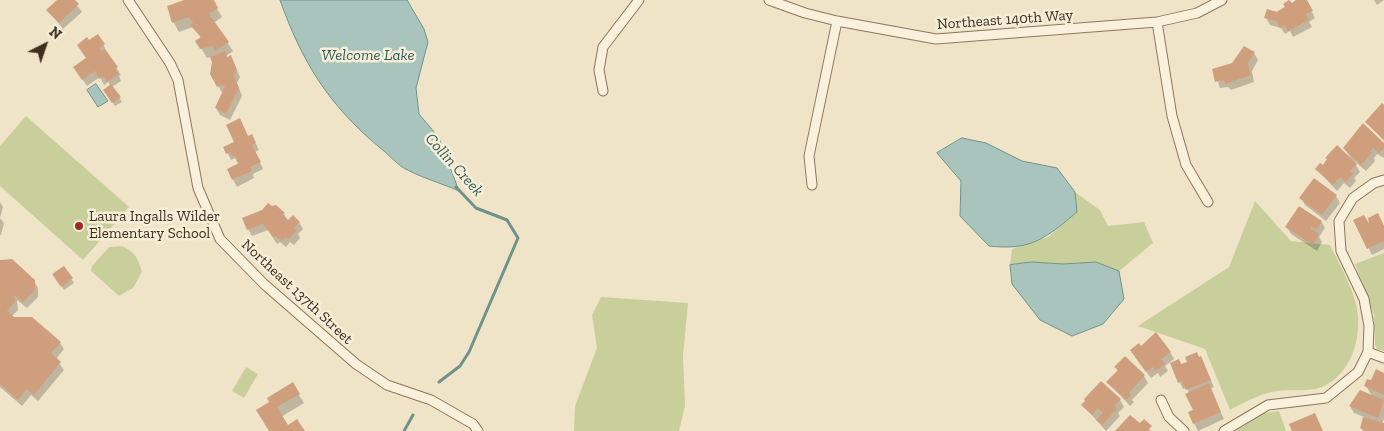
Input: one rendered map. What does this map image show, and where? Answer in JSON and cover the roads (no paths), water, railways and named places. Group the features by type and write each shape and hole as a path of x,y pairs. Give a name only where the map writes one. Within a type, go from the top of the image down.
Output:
{"street":[{"name":"Northeast 137th Street","path":"128,0 170,64 178,80 198,188 220,240 264,284 356,364 387,385 431,400 472,424 478,431"},
{"path":"603,91 599,70 603,47 640,0"},
{"name":"Northeast 140th Way","path":"769,0 805,14 838,22 936,39 1157,22 1197,13 1222,0"},
{"path":"812,185 809,156 838,22"},
{"path":"1157,22 1172,116 1186,165 1208,202"},
{"path":"1224,431 1268,405 1326,398 1358,372 1368,352 1369,326 1364,299 1341,251 1339,221 1354,198 1374,183 1384,180"},
{"path":"1368,352 1384,358"},
{"path":"1160,400 1169,417 1184,431"}],"water":[{"name":"Welcome Lake","path":"280,0 407,0 424,29 428,42 416,88 419,114 439,138 459,191 402,167 345,115 319,81 308,62 288,22"},
{"path":"96,84 108,101 98,107 87,90"},
{"path":"962,138 986,143 1022,161 1057,168 1075,192 1077,212 1047,236 1037,241 1016,246 989,246 960,216 961,181 937,153"},
{"path":"1032,262 1063,264 1096,262 1119,271 1124,299 1103,324 1072,336 1040,320 1012,284 1010,265"}],"waterway":[{"name":"Collin Creek","path":"439,382 460,366 469,352 518,238 507,220 476,208 456,187"},
{"name":"Collin Creek","path":"404,431 413,415"}],"place":[{"name":"Laura Ingalls Wilder Elementary School","path":"79,226"}]}
